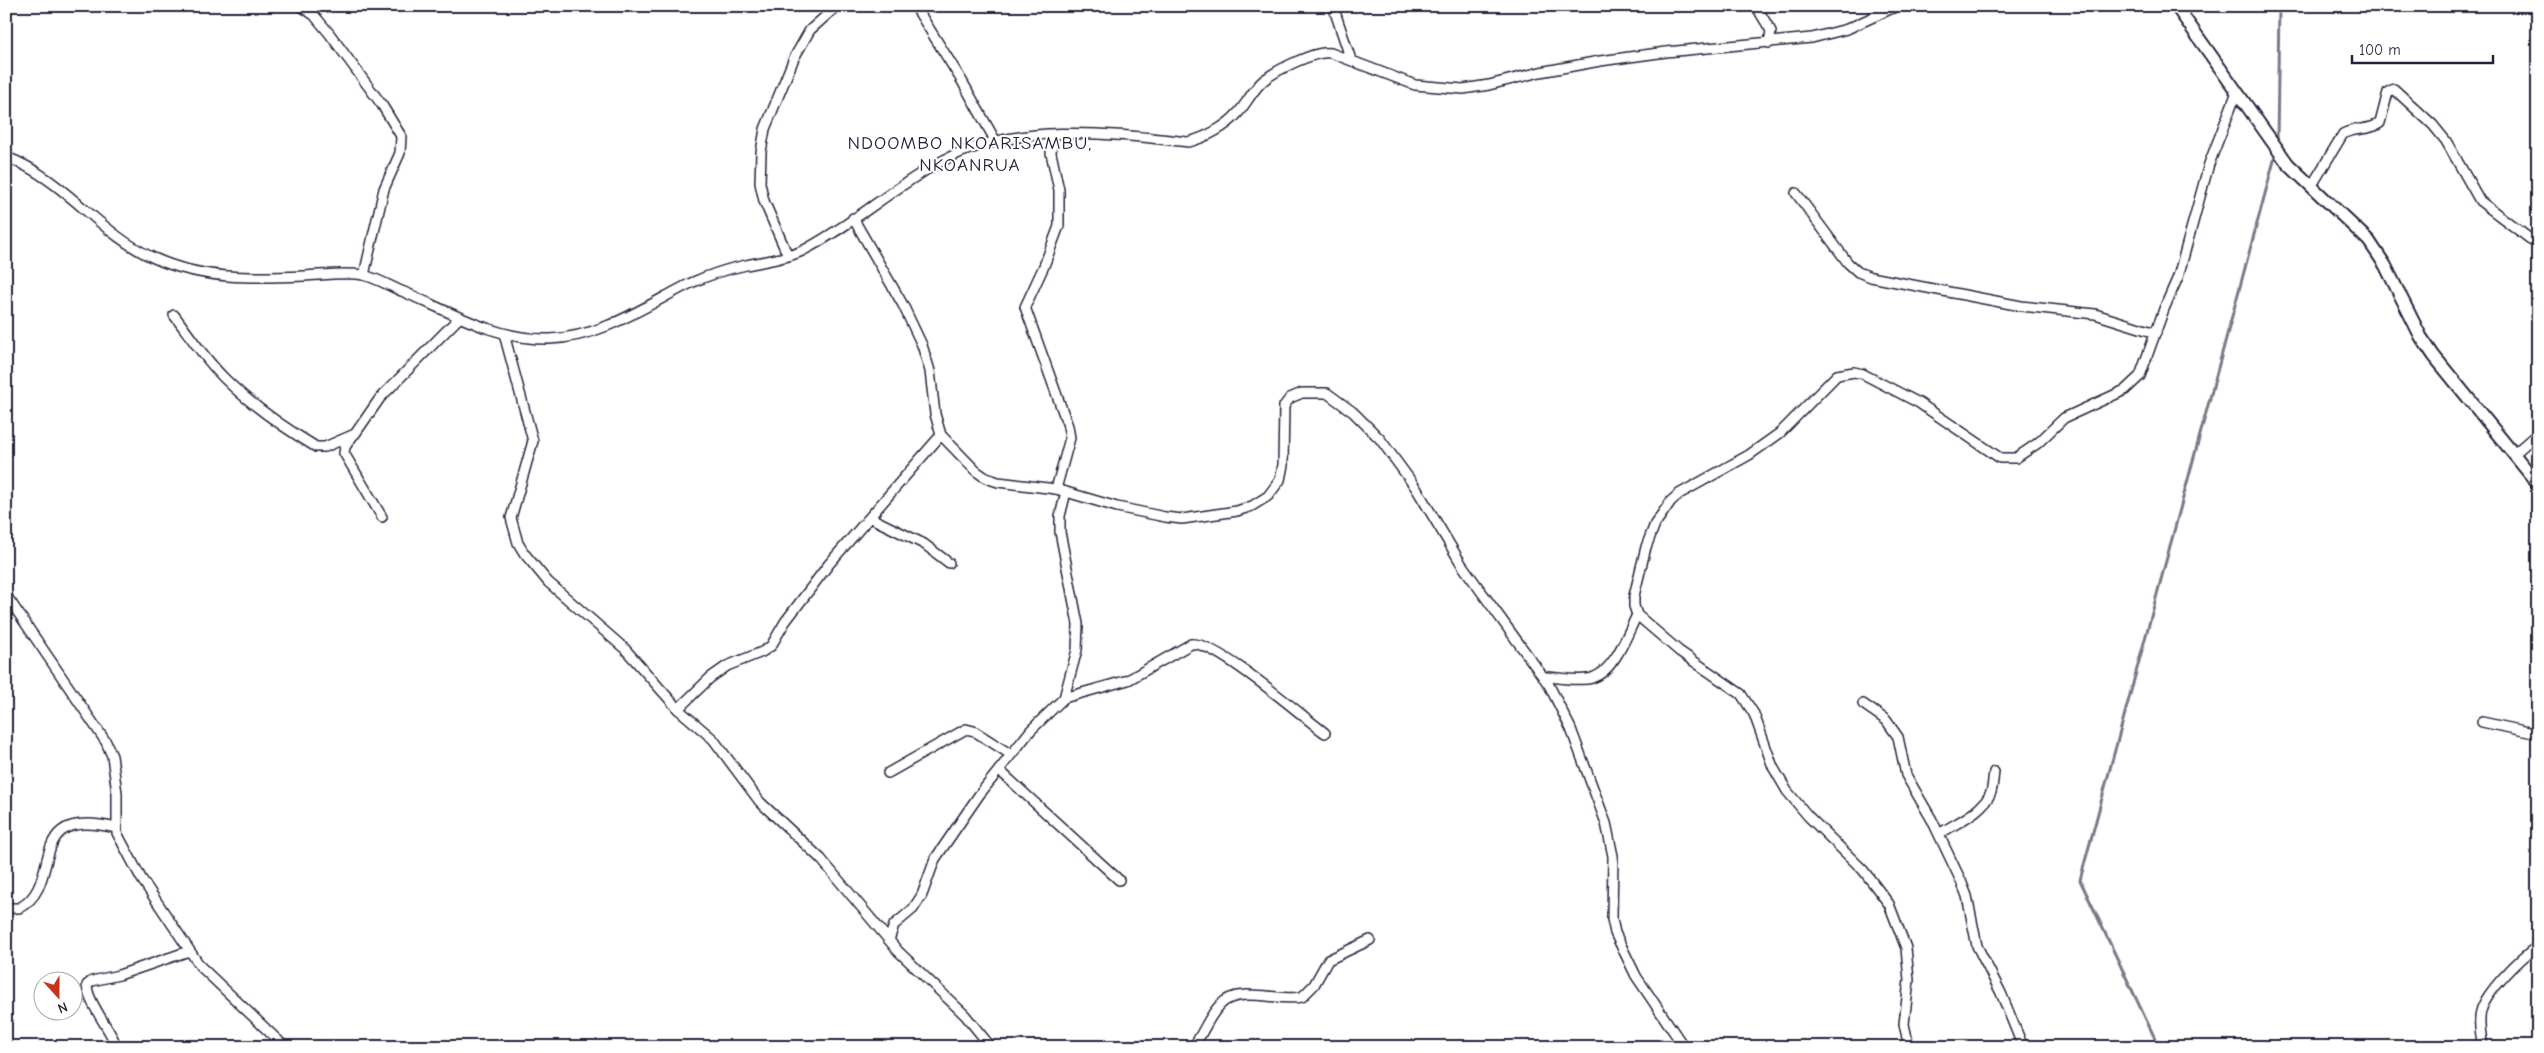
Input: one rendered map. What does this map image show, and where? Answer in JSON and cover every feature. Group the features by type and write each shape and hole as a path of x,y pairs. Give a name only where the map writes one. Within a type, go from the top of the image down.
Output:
{"street":[{"path":"301,6 314,15 329,33 382,105 401,136 400,153 384,189 376,216 364,276"},
{"path":"788,256 767,210 760,183 760,152 765,129 794,58 810,30 837,6"},
{"path":"915,6 962,80 995,140"},
{"path":"1333,6 1351,60"},
{"path":"1756,6 1771,30 1769,43"},
{"path":"6,157 46,179 137,250 183,269 230,277 364,276 504,334 531,339 574,337 620,322 693,282 717,272 788,256 804,250 942,161 995,140 1054,135 1115,136 1188,142 1196,140 1230,121 1265,80 1301,60 1326,52 1415,84 1463,89 1600,61 1666,52 1812,38 1840,31 1897,6"},
{"path":"2176,6 2288,164 2351,222 2369,242 2385,265 2417,330 2434,356 2538,484"},
{"path":"2311,187 2343,134 2350,130 2372,128 2380,123 2388,92 2394,89 2433,125 2446,141 2480,201 2538,244"},
{"path":"1544,677 1584,679 1601,674 1609,667 1637,615 1634,596 1642,559 1655,524 1672,501 1678,494 1748,455 1780,433 1837,375 1854,372 1863,374 1919,403 2000,458 2008,460 2024,453 2064,418 2125,390 2135,382 2144,368 2178,277 2209,164 2237,92"},
{"path":"1054,135 1051,153 1059,190 1059,226 1044,266 1025,307 1068,426 1070,438 1056,489"},
{"path":"1796,193 1848,263 1858,272 1871,277 2022,306 2095,314 2156,333"},
{"path":"853,218 903,304 922,345 930,371 935,414 941,434 976,471 986,478 998,482 1056,489 1118,507 1182,519 1221,514 1252,506 1268,496 1280,480 1283,465 1284,406 1296,395 1312,392 1328,393 1353,412 1380,439 1416,488 1462,565 1544,677 1571,729 1606,823 1613,856 1612,919 1615,933 1633,970 1684,1047"},
{"path":"174,315 223,377 277,423 316,447 325,447 352,437"},
{"path":"382,517 344,453 345,446 380,398 460,317"},
{"path":"504,334 533,441 527,466 512,510 511,518 518,544 548,582 625,649 678,709 699,725 724,751 760,802 821,859 889,940 965,1015 991,1047"},
{"path":"2514,454 2538,433"},
{"path":"678,709 710,678 727,666 762,652 771,646 785,622 829,564 871,518 941,434"},
{"path":"1064,698 1077,650 1078,624 1060,532 1060,516 1066,492"},
{"path":"871,518 924,544 949,563"},
{"path":"6,595 106,742 112,756 117,793 116,828 120,841 141,878 189,951 215,982 285,1047"},
{"path":"1637,615 1679,651 1741,694 1754,714 1770,758 1786,791 1808,816 1863,870 1889,904 1906,948 1909,980 1904,1024 1909,1047"},
{"path":"889,940 894,925 912,909 922,895 935,859 1010,754 1031,730 1064,698 1128,680 1191,644 1197,643 1215,651 1244,671 1325,733"},
{"path":"1863,704 1886,720 1898,737 1906,775 1939,834 1967,896 1977,946 2001,993 2023,1047"},
{"path":"2482,722 2538,734"},
{"path":"888,773 966,729 974,731 1010,754"},
{"path":"999,770 1119,880"},
{"path":"1939,834 1966,818 1986,799 1991,792 1994,772"},
{"path":"6,908 19,908 30,900 40,880 55,837 68,827 92,822 116,828"},
{"path":"1192,1047 1217,1008 1227,999 1242,996 1302,997 1314,986 1328,960 1370,940"},
{"path":"2482,1047 2480,1020 2482,1008 2509,972 2538,946"},
{"path":"117,1047 91,1000 87,985 92,981 119,975 189,951"}],"waterway":[{"path":"2277,142 2279,6"},
{"path":"2159,1047 2080,880 2276,153"}],"district":[{"name":"NDOOMBO NKOARISAMBU, NKOANRUA","path":"970,154"}]}
